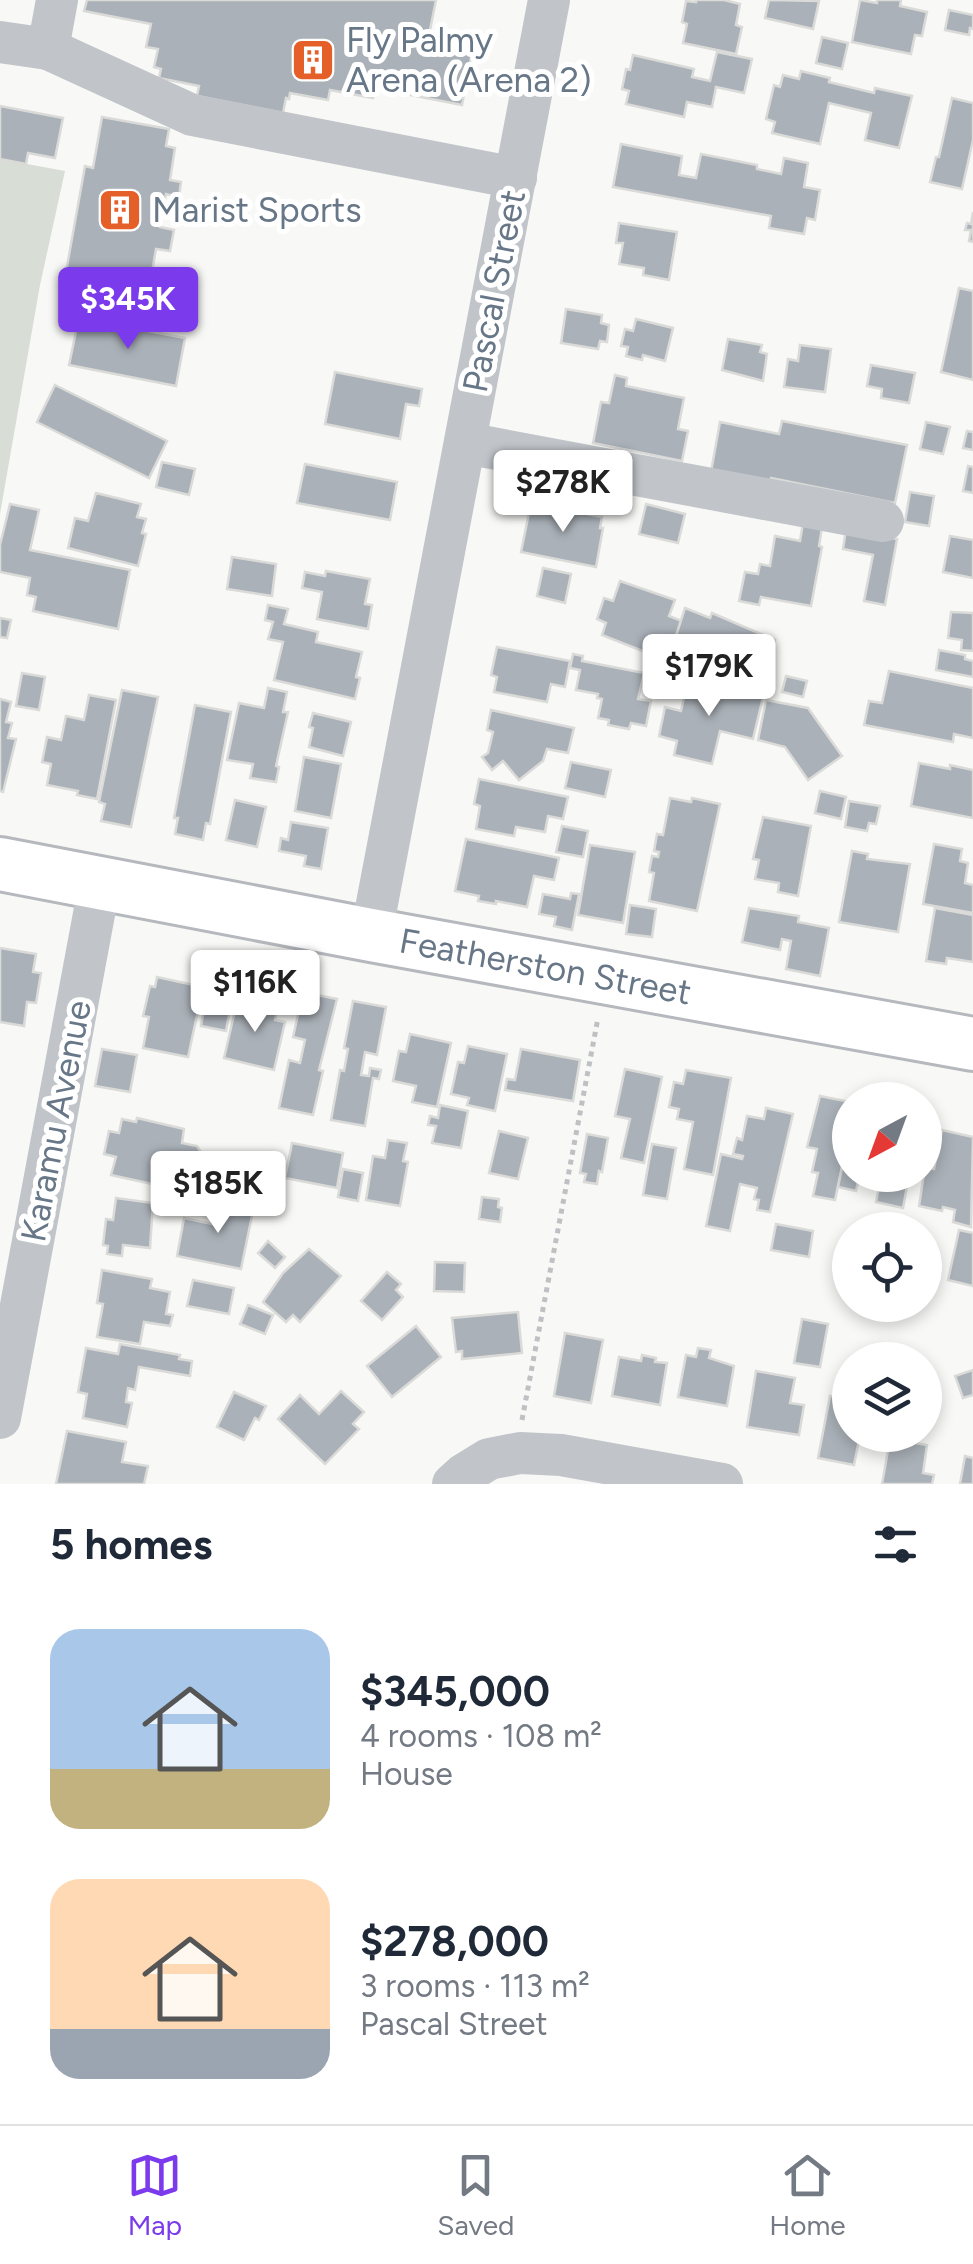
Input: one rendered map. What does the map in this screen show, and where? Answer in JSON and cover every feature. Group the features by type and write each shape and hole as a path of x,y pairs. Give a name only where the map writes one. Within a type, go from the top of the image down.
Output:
{"main road":[{"name":"Featherston Street","path":"0,864 973,1044"}],"street":[{"path":"48,48 58,0"},
{"name":"Pascal Street","path":"371,934 549,0"},
{"path":"0,42 48,48 192,115 516,178"},
{"path":"465,442 883,521"},
{"name":"Karamu Avenue","path":"0,1418 100,882"},
{"path":"453,1484 489,1459 520,1452 561,1455 722,1484"}],"path":[{"path":"520,1452 520,1426 606,976"}],"shaded area":[{"path":"0,159 65,171 40,285 0,514"}],"building":[{"name":"Fly Palmy Arena (Arena 2)","path":"87,0 436,0 427,45 472,53 462,105 375,88 373,98 330,90 328,100 290,93 283,113 197,96 199,86 159,78 161,69 154,67 158,49 146,47 151,24 84,11"},
{"path":"769,0 819,1 813,29 765,18"},
{"path":"860,0 901,0 900,6 927,12 922,36 915,35 911,54 852,42"},
{"path":"686,1 740,4 736,25 742,27 736,54 683,43"},
{"path":"949,10 973,15 969,35 945,30"},
{"path":"822,37 848,43 842,69 816,63"},
{"path":"717,52 752,59 744,93 716,87 712,107 687,102 684,117 626,104 629,91 622,89 633,55 694,69 692,77 710,81"},
{"path":"801,71 874,93 875,88 912,96 899,148 865,140 871,113 829,103 820,144 772,133 775,122 766,119 774,85 780,87 783,75 799,79"},
{"path":"952,98 973,103 973,140 962,189 930,182"},
{"path":"0,106 63,118 55,158 28,153 26,164 0,159"},
{"name":"Marist Sports","path":"102,117 169,129 166,146 175,148 170,180 181,182 179,197 166,194 160,227 174,230 170,251 156,249 151,278 133,275 132,284 66,272 85,166 93,168"},
{"path":"621,144 682,156 679,175 696,178 701,154 781,174 784,158 808,163 804,187 820,190 815,220 807,218 804,234 769,228 771,216 613,187"},
{"path":"973,212 973,242 969,241 971,230 965,230 967,223 971,224"},
{"path":"619,223 677,232 669,280 643,275 644,268 619,264 623,243 616,243"},
{"path":"959,288 973,291 973,380 941,372"},
{"path":"566,309 602,315 601,323 609,325 607,342 600,341 598,349 561,343"},
{"path":"636,319 673,328 665,361 643,355 642,360 626,356 628,347 621,346 625,329 633,331"},
{"path":"90,320 185,338 176,386 69,365 77,327 88,330"},
{"path":"728,339 762,345 760,352 767,354 763,381 722,370"},
{"path":"800,345 831,349 825,392 784,387 788,359 798,361"},
{"path":"871,365 915,373 909,403 881,398 882,389 867,386"},
{"path":"335,372 422,389 419,406 406,404 400,439 325,424"},
{"path":"615,375 627,378 626,386 684,398 678,429 688,431 682,461 593,443 601,402 609,403"},
{"path":"55,385 167,441 149,478 37,422"},
{"path":"782,421 907,445 895,503 771,478 768,495 709,483 720,422 779,434"},
{"path":"926,422 950,427 943,454 920,449"},
{"path":"967,431 973,432 973,450 963,448"},
{"path":"162,462 195,469 189,495 156,487"},
{"path":"305,464 397,482 390,520 297,503"},
{"path":"968,466 973,467 973,493 963,491"},
{"path":"910,492 934,496 929,526 905,522"},
{"path":"96,493 141,504 137,517 146,519 142,533 146,534 138,566 68,548 75,518 88,521"},
{"path":"531,503 602,517 596,567 521,552"},
{"path":"10,504 39,510 30,550 130,570 118,629 33,611 36,597 27,595 30,578 0,572 0,545"},
{"path":"646,504 685,514 678,543 639,534"},
{"path":"804,517 823,521 811,606 761,597 759,605 739,601 745,572 758,574 760,564 770,566 775,536 800,541"},
{"path":"846,529 897,539 885,605 864,601 873,555 843,549"},
{"path":"950,536 973,540 973,578 943,572"},
{"path":"232,557 276,564 272,596 227,589"},
{"path":"543,568 571,574 565,603 537,596"},
{"path":"326,571 370,579 365,604 372,605 368,629 317,619 322,592 302,588 305,572 325,576"},
{"path":"620,581 675,600 669,616 682,621 673,645 665,642 660,658 602,635 606,623 597,619 604,598 613,601"},
{"path":"268,605 288,609 284,624 318,632 316,642 362,652 355,699 274,680 283,642 268,639 273,622 265,620"},
{"path":"685,608 710,618 712,613 775,640 758,680 673,645"},
{"path":"951,612 973,613 973,651 961,650 962,640 948,638"},
{"path":"0,618 11,620 7,638 0,637"},
{"path":"497,647 570,661 565,687 551,684 547,702 494,692 497,677 491,675"},
{"path":"939,650 965,655 965,659 973,661 973,677 936,670"},
{"path":"573,654 583,656 582,661 644,673 638,699 651,701 646,726 631,723 629,729 608,725 609,720 598,718 602,699 597,698 598,694 576,690 580,670 570,668"},
{"path":"889,671 973,688 973,738 954,734 953,742 864,725 869,701 882,703"},
{"path":"22,673 45,677 39,710 16,706"},
{"path":"786,676 807,681 803,697 782,692"},
{"path":"688,679 763,697 753,739 720,731 712,764 674,755 677,741 659,736 665,707 681,711"},
{"path":"268,688 287,692 283,712 288,712 276,782 250,778 253,764 227,760 239,703 264,708"},
{"path":"122,690 158,697 131,827 101,821 105,804 99,802"},
{"path":"89,695 116,700 97,799 47,785 51,764 42,762 47,737 61,740 66,716 84,720"},
{"path":"0,699 11,702 6,722 12,723 8,738 16,739 3,792 0,791"},
{"path":"766,700 808,708 842,756 808,780 785,747 758,740"},
{"path":"195,705 231,712 210,824 206,823 203,840 175,834 178,818 174,818"},
{"path":"491,710 574,728 568,753 547,749 543,761 519,780 503,761 492,770 482,757 488,753 493,732 487,730"},
{"path":"313,713 351,722 343,756 309,747"},
{"path":"304,757 341,764 331,818 295,811"},
{"path":"571,762 611,770 605,797 565,788"},
{"path":"919,763 973,770 973,818 911,806"},
{"path":"479,779 568,797 563,819 548,816 545,832 516,827 514,836 476,829 480,806 474,804"},
{"path":"820,791 846,797 841,819 815,813"},
{"path":"670,798 720,804 697,911 649,901 654,873 649,872 652,856 658,857 659,852 654,851 657,834 663,835"},
{"path":"235,800 266,807 257,847 226,840"},
{"path":"849,801 880,806 876,824 869,823 867,831 845,827"},
{"path":"763,817 811,826 798,896 778,892 779,883 755,879 759,860 753,859"},
{"path":"291,822 328,828 321,869 304,866 306,856 279,851 281,838 288,840"},
{"path":"562,826 588,831 583,857 556,852"},
{"path":"466,839 559,858 554,880 534,876 527,907 478,901 479,896 455,891"},
{"path":"934,844 962,849 960,861 968,863 965,883 973,885 973,913 923,904"},
{"path":"590,845 635,852 623,923 578,915"},
{"path":"852,851 868,854 867,859 910,864 898,932 839,922"},
{"path":"571,893 579,894 572,930 554,926 556,917 539,914 543,894 570,899"},
{"path":"630,905 656,909 652,937 626,934"},
{"path":"749,908 799,916 798,922 829,928 820,976 786,969 791,941 782,939 780,950 742,942"},
{"path":"935,908 973,915 973,962 947,958 946,964 926,961"},
{"path":"0,948 36,954 33,972 41,973 36,1003 27,1002 24,1026 0,1022"},
{"path":"157,977 203,987 188,1057 143,1048 149,1017 143,1016 150,986 155,987"},
{"path":"303,992 337,999 319,1070 323,1071 313,1115 279,1108 289,1060 300,1063 305,1040 293,1037"},
{"path":"207,993 232,998 226,1031 201,1026"},
{"path":"249,999 279,1006 275,1020 285,1022 274,1070 224,1058 236,1006 246,1009"},
{"path":"353,1001 386,1007 377,1055 365,1052 361,1075 369,1076 370,1068 381,1070 379,1079 373,1078 365,1126 331,1120 340,1070 344,1071"},
{"path":"410,1034 451,1043 437,1107 412,1102 416,1086 393,1081 399,1051 406,1052"},
{"path":"468,1046 507,1054 495,1111 467,1105 469,1098 451,1094 458,1062 464,1063"},
{"path":"102,1049 137,1055 130,1092 95,1086"},
{"path":"521,1049 580,1060 573,1101 505,1090 507,1079 515,1080"},
{"path":"625,1069 662,1077 644,1163 621,1158 630,1119 615,1116"},
{"path":"686,1070 731,1078 713,1175 684,1169 693,1122 677,1119 679,1109 669,1107 674,1082 683,1084"},
{"path":"820,1096 832,1098 835,1200 813,1196 818,1173 812,1172 817,1149 807,1147"},
{"path":"440,1105 468,1111 461,1148 432,1143 436,1126 428,1125 430,1116 438,1118"},
{"path":"766,1108 793,1114 770,1212 757,1210 757,1188 740,1184 730,1231 706,1226 721,1154 742,1159 743,1156 733,1154 737,1138 742,1140 747,1116 764,1119"},
{"path":"137,1118 184,1129 182,1143 197,1146 208,1163 184,1176 180,1167 166,1164 161,1186 111,1175 116,1157 104,1154 109,1131 119,1133 122,1119 136,1122"},
{"path":"942,1130 973,1137 971,1227 953,1222 955,1210 919,1206 921,1192 942,1192"},
{"path":"499,1131 528,1138 518,1179 489,1173"},
{"path":"587,1134 608,1138 597,1184 584,1182 586,1174 580,1173"},
{"path":"388,1140 407,1143 403,1161 408,1162 400,1206 366,1200 373,1156 385,1158"},
{"path":"292,1143 343,1153 337,1188 285,1178"},
{"path":"652,1144 676,1148 667,1199 643,1195"},
{"path":"343,1169 363,1173 358,1201 338,1197"},
{"path":"878,1192 906,1192 903,1208 876,1202"},
{"path":"482,1197 499,1199 500,1222 479,1219"},
{"path":"116,1198 153,1203 150,1248 123,1245 122,1256 107,1254 108,1246 103,1245 106,1219 113,1220"},
{"path":"217,1199 254,1206 241,1269 177,1256 184,1218 212,1224"},
{"path":"776,1224 813,1231 809,1257 771,1250"},
{"path":"959,1230 973,1233 973,1286 948,1280"},
{"path":"268,1241 285,1257 275,1268 258,1253"},
{"path":"309,1249 341,1276 300,1322 293,1315 286,1322 263,1302 283,1273"},
{"path":"435,1262 465,1263 464,1292 434,1291"},
{"path":"102,1270 152,1279 150,1288 170,1292 166,1314 173,1315 170,1326 144,1322 140,1344 97,1337 103,1304 97,1303"},
{"path":"387,1272 401,1284 396,1290 403,1297 382,1320 361,1301"},
{"path":"193,1280 234,1288 229,1314 187,1306"},
{"path":"248,1305 273,1315 265,1334 240,1324"},
{"path":"518,1312 522,1353 462,1359 462,1351 456,1352 452,1318"},
{"path":"802,1319 828,1324 820,1367 794,1363"},
{"path":"416,1326 441,1357 392,1397 367,1366"},
{"path":"565,1333 603,1340 591,1403 554,1396"},
{"path":"120,1344 180,1355 179,1359 192,1361 190,1376 139,1367 135,1390 128,1388 126,1402 132,1403 127,1427 83,1418 87,1394 78,1392 86,1348 118,1354"},
{"path":"698,1348 711,1350 709,1358 734,1366 727,1406 678,1397 686,1355 696,1357"},
{"path":"642,1355 667,1363 660,1405 612,1396 619,1357 641,1361"},
{"path":"973,1370 973,1395 963,1398 955,1376"},
{"path":"756,1371 795,1378 790,1403 804,1405 799,1435 747,1427"},
{"path":"341,1391 364,1412 353,1424 359,1429 325,1464 278,1419 300,1395 319,1414"},
{"path":"234,1392 266,1406 244,1440 217,1427"},
{"path":"832,1396 832,1452 857,1452 854,1465 818,1458"},
{"path":"67,1431 126,1442 122,1462 148,1466 144,1484 56,1484"},
{"path":"888,1452 926,1452 923,1473 934,1475 932,1484 882,1484"},
{"path":"965,1456 973,1458 973,1484 960,1484"}],"place":[{"name":"Fly Palmy Arena (Arena 2)","path":"313,60"},
{"name":"Marist Sports","path":"120,210"}]}
